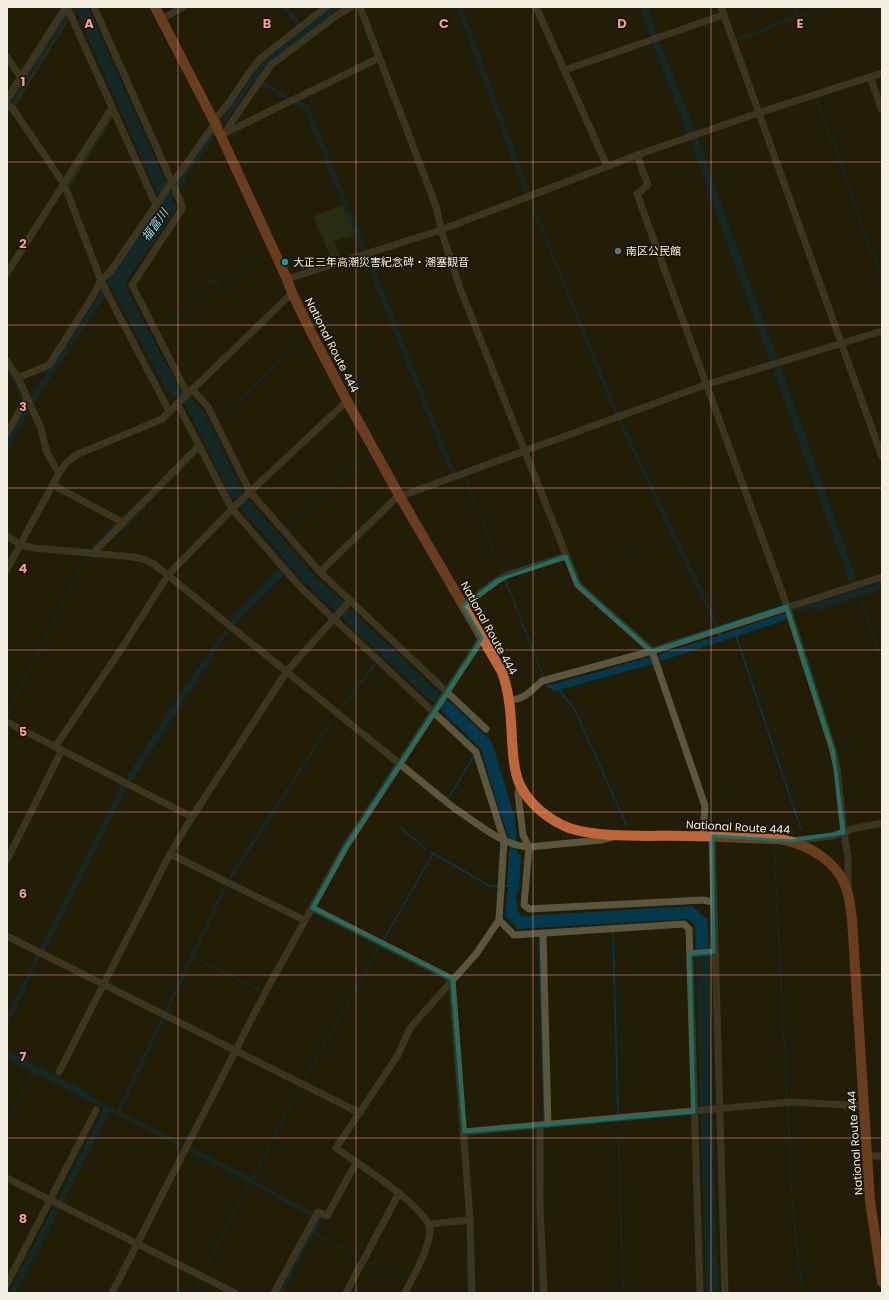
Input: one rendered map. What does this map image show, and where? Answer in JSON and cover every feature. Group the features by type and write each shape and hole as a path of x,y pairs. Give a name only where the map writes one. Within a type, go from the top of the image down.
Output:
{"highway":[{"name":"National Route 444","path":"155,7 215,123 223,133 292,293 347,401 399,495 502,672 509,700 514,756 520,784 525,794 539,810 552,820 569,828 585,832 619,835 708,836 780,839 791,841 804,845 825,857 842,878 848,894 852,919 867,1156 873,1221 882,1282"}],"street":[{"path":"7,99 66,7"},
{"path":"66,7 157,203"},
{"path":"94,7 171,184 182,205 182,209 132,285 190,391 208,407 248,494 348,603 486,729"},
{"path":"162,19 183,7"},
{"path":"18,378 49,365 102,282 215,123 217,116 227,105 253,67 261,58 326,7"},
{"path":"223,133 271,65 336,16 351,7"},
{"path":"360,7 437,209 441,230 460,288 578,585 654,657 705,806 713,902 717,1110 724,1293"},
{"path":"536,7 608,166"},
{"path":"721,7 882,458"},
{"path":"565,70 723,15"},
{"path":"7,57 20,78"},
{"path":"223,133 379,58"},
{"path":"287,279 441,230 693,135 882,73"},
{"path":"870,77 882,110"},
{"path":"7,105 13,109 64,184 102,282 169,412"},
{"path":"7,273 112,108"},
{"path":"637,155 648,185 637,194 788,611 833,750 848,857 848,894"},
{"path":"7,569 59,472 66,463 76,456 162,419 292,293"},
{"path":"320,572 399,495 407,494 705,385 882,331"},
{"path":"7,362 18,378 26,401 41,428 46,450 59,472"},
{"path":"7,433 26,401"},
{"path":"7,860 59,749 168,575 234,507 347,401"},
{"path":"178,403 199,446 234,507 301,588 336,616 435,710 476,752 504,840 499,920 476,954 452,979 410,1028 398,1055 336,1148 399,1193 429,1224 430,1237 405,1293"},
{"path":"94,554 97,549 199,446"},
{"path":"53,485 124,523"},
{"path":"7,536 21,545 34,548 134,558 146,560 154,564 454,808 504,840 525,846 601,840 619,835"},
{"path":"463,606 504,577 566,556"},
{"path":"509,700 514,700 530,693 545,680 654,657 718,629 788,611 882,576"},
{"path":"59,1072 170,854 192,817 287,672 348,603"},
{"path":"112,1293 235,1050 304,920 346,846 482,638"},
{"path":"7,722 192,817"},
{"path":"520,784 518,794 525,846 521,897 524,905 529,909 702,900 713,902"},
{"path":"791,841 833,836 852,829 882,823"},
{"path":"170,854 304,920"},
{"path":"312,908 452,979"},
{"path":"499,920 514,935 684,924 689,929 696,1112 700,1293"},
{"path":"540,934 544,1124 540,1206 544,1293"},
{"path":"7,936 360,1113"},
{"path":"690,954 714,952"},
{"path":"452,979 470,1220 472,1293"},
{"path":"464,1132 696,1112 791,1102 864,1106"},
{"path":"7,1284 56,1203 96,1110"},
{"path":"867,1156 882,1156"},
{"path":"274,1293 318,1212 327,1216 356,1163"},
{"path":"7,1178 235,1293"},
{"path":"346,1293 399,1193"},
{"path":"429,1224 470,1220"}],"highlighted area":[{"path":"566,556 578,585 652,651 787,606 833,750 844,833 791,841 712,836 714,952 690,954 694,1112 464,1132 452,979 312,908 346,846 482,638 463,606 498,580"}],"green space":[{"path":"65,11 70,18 14,108 7,101"},
{"path":"112,112 114,116 68,190 66,184"},
{"path":"345,204 358,235 334,241 340,258 333,262 313,217"}],"water":[{"name":"福富川","path":"72,7 88,7 170,192 259,65 300,27 298,24 295,24 283,7 288,7 299,20 302,27 332,7 343,7 270,61 257,78 289,97 308,105 366,249 364,250 370,263 372,263 454,473 465,476 547,684 550,685 650,657 651,659 659,657 659,654 717,636 718,633 673,538 577,572 672,537 608,398 531,204 528,201 530,201 523,189 457,7 462,7 529,191 528,192 619,418 719,625 720,632 723,634 784,613 785,615 790,611 854,591 855,588 853,582 850,583 773,369 775,368 773,361 770,362 690,140 693,139 690,133 688,134 640,7 648,7 659,40 695,131 692,132 694,138 697,137 777,359 775,360 778,367 780,366 857,581 855,582 857,588 860,589 882,582 882,589 817,610 811,607 792,613 785,618 786,620 661,661 659,659 652,662 653,664 555,691 547,687 464,477 451,474 365,259 363,250 361,250 305,110 295,105 296,103 287,98 286,99 256,81 185,178 186,180 171,200 175,203 177,208 124,284 179,387 201,408 242,490 240,492 249,502 250,501 314,575 343,602 342,603 350,611 351,610 439,692 438,694 446,701 447,699 492,742 515,818 517,854 521,855 519,890 517,890 516,901 518,902 517,911 522,916 692,906 708,920 718,1293 706,1293 695,925 689,919 518,929 505,916 508,887 490,887 487,885 507,885 510,849 509,836 500,813 481,749 441,711 442,709 434,702 433,703 383,657 337,714 230,880 120,1112 251,1178 254,1174 253,1180 322,1218 282,1293 278,1293 313,1217 251,1183 248,1188 249,1182 189,1152 189,1150 110,1111 16,1293 9,1293 52,1209 58,1202 59,1196 104,1108 7,1059 7,1051 90,1093 89,1096 92,1098 117,1111 228,878 338,710 381,655 343,619 344,617 336,609 334,610 306,584 291,567 288,569 285,566 288,563 241,509 242,508 234,498 232,499 186,406 166,389 111,287 32,406 7,451 7,439 22,411 22,402 7,368 10,367 24,401 30,398 99,296 99,292 161,203 78,14 67,19 7,113 7,108 10,101 64,18 75,14"},
{"path":"793,7 795,7 799,16 822,7 826,7 736,41 736,39 796,16"},
{"path":"279,568 285,574 229,631 132,781 130,780 45,950 40,957 7,1026 7,1014 119,790 118,789 121,785 123,785 177,698 232,620 230,619"}],"waterway":[{"path":"817,98 882,280"},
{"path":"159,332 214,280 223,294 265,253"},
{"path":"218,420 302,340"},
{"path":"288,532 366,456"},
{"path":"119,530 122,531 145,509 144,506"},
{"path":"91,549 114,525 116,526"},
{"path":"7,715 87,556"},
{"path":"859,597 882,658"},
{"path":"736,635 801,829"},
{"path":"559,688 574,708 627,826"},
{"path":"449,797 474,756"},
{"path":"401,828 426,849"},
{"path":"774,845 787,1099"},
{"path":"431,852 488,885"},
{"path":"383,941 433,854"},
{"path":"613,932 618,1114"},
{"path":"539,936 543,1121"},
{"path":"304,1080 380,947"},
{"path":"193,957 261,991"},
{"path":"450,994 450,1002"},
{"path":"7,1124 33,1072"},
{"path":"254,1176 300,1086"},
{"path":"788,1107 792,1193"},
{"path":"618,1122 623,1293"},
{"path":"536,1127 535,1206 540,1293"},
{"path":"203,1273 248,1186"},
{"path":"792,1200 802,1293"},
{"path":"313,1233 361,1258"},
{"path":"467,1233 468,1293"},
{"path":"367,1261 404,1280"},
{"path":"193,1293 200,1279"}],"place":[{"name":"南区公民館","path":"618,251"},
{"name":"大正三年高潮災害紀念碑・潮塞観音","path":"285,262"}]}
